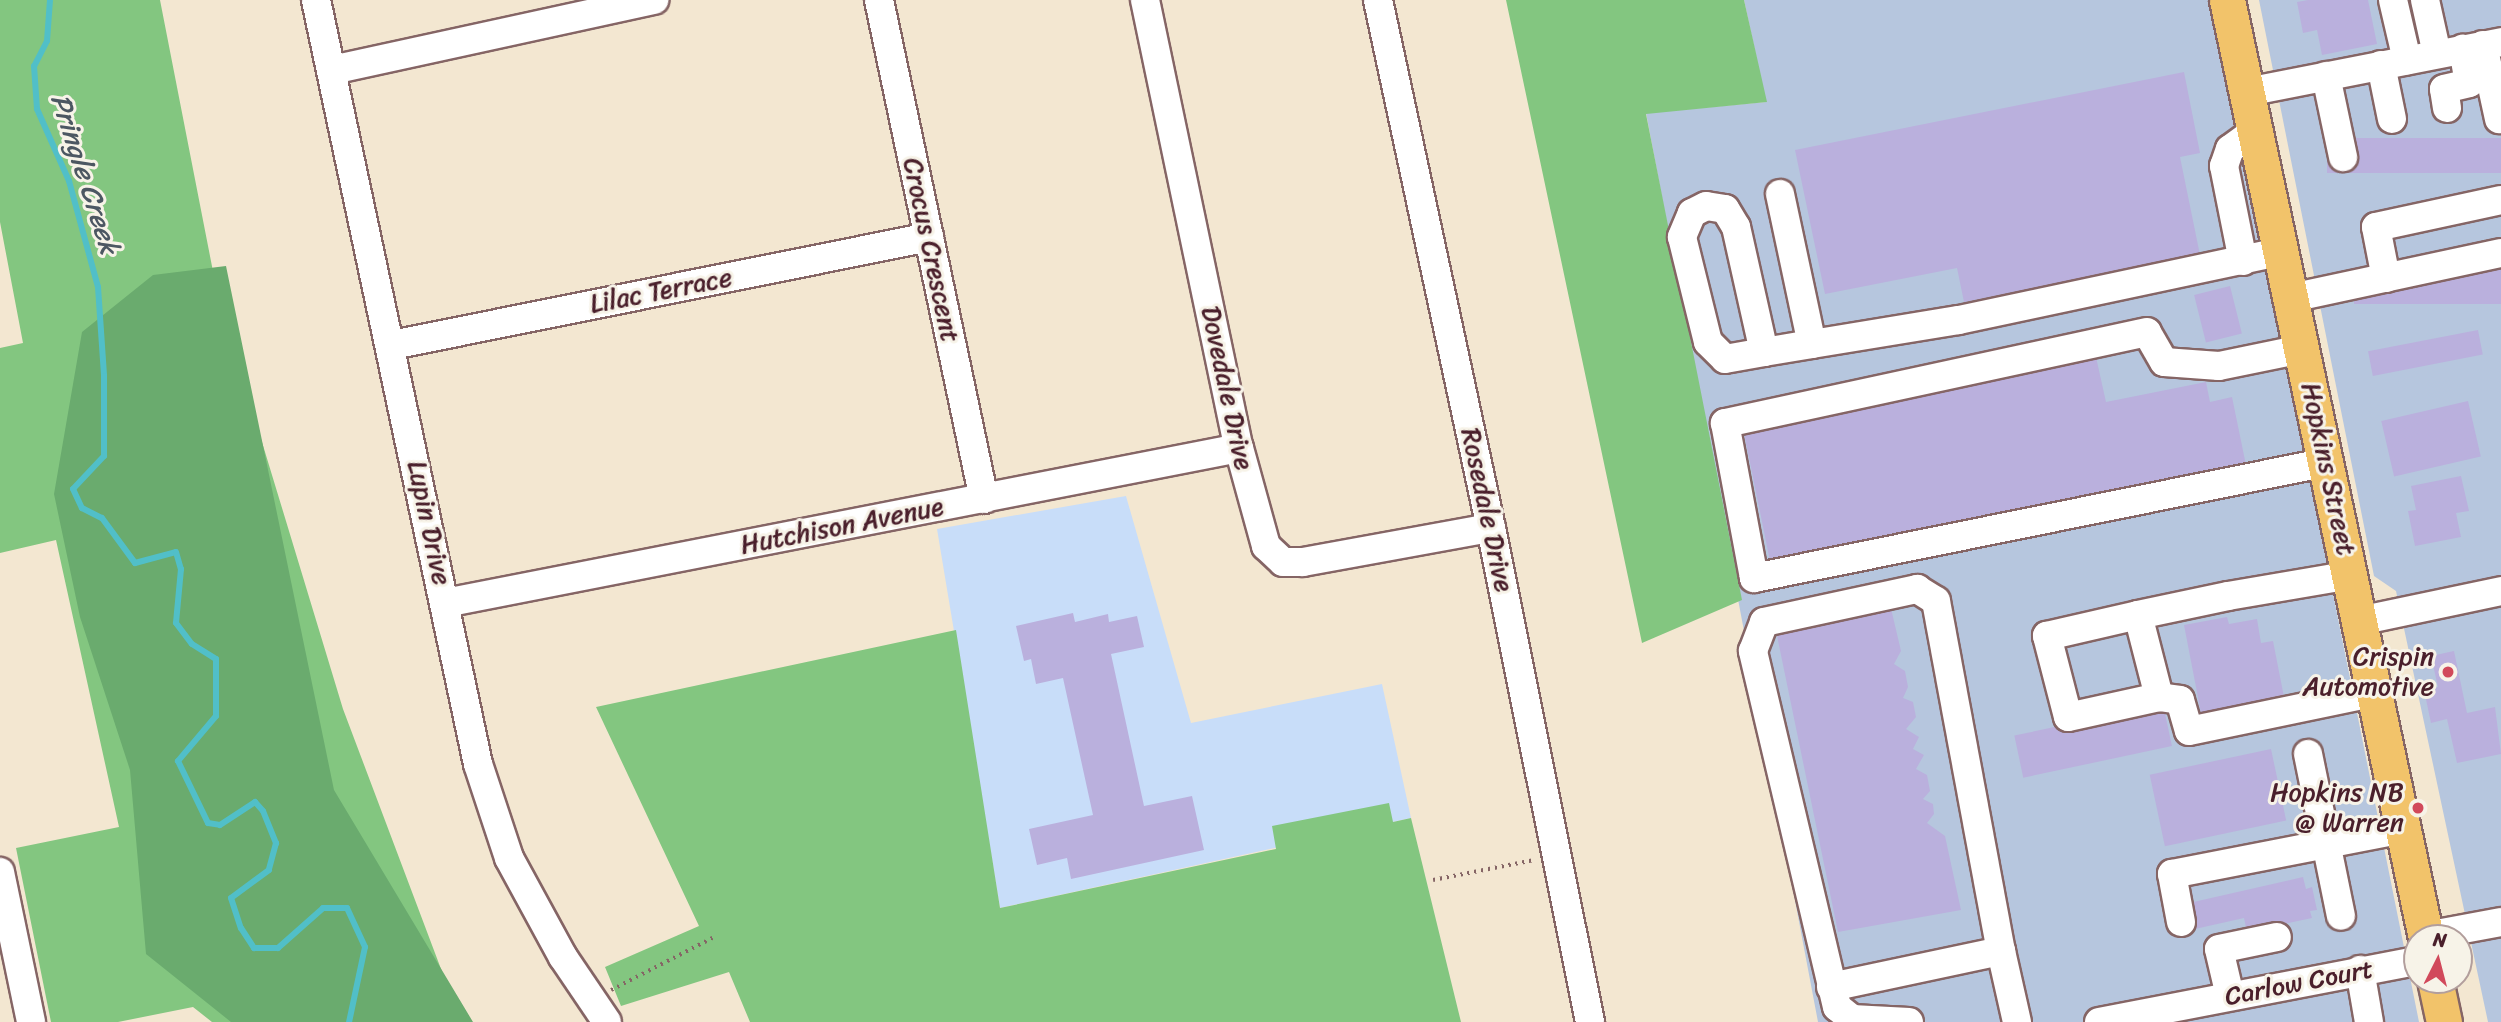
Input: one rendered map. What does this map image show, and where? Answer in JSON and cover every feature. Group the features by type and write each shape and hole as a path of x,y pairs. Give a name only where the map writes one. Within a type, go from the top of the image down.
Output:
{"main road":[{"name":"Hopkins Street","path":"2227,0 2328,462 2404,829 2420,924"},
{"path":"2438,994 2444,1022"}],"street":[{"name":"Lupin Drive","path":"316,0 392,345 478,764 509,858 563,957 599,1011"},
{"path":"332,71 654,0"},
{"name":"Crocus Crescent","path":"879,0 984,499"},
{"name":"Dovedale Drive","path":"1145,0 1239,448 1266,546 1283,562 1491,528"},
{"name":"Rosedale Drive","path":"1378,0 1559,855 1590,1022"},
{"path":"2392,119 2393,0"},
{"path":"2425,0 2471,47 2498,119"},
{"path":"2246,92 2471,47"},
{"path":"2447,108 2444,89 2469,83 2471,47"},
{"path":"2326,76 2343,157"},
{"path":"2243,261 2224,166 2230,149 2255,131"},
{"path":"1780,194 1812,344"},
{"path":"2386,278 2376,228 2501,200"},
{"path":"1764,352 1735,227 1725,209 1706,206 1692,213 1682,237 1707,342 1724,359 1959,320 2280,252"},
{"name":"Lilac Terrace","path":"392,345 929,237"},
{"path":"2291,298 2501,253"},
{"path":"2302,349 2219,366 2164,362 2147,332 1725,423 1754,578 2328,462"},
{"name":"Hutchison Avenue","path":"445,603 1239,448"},
{"path":"2351,575 2138,615 2047,636 2068,717 2159,696 2180,700 2189,731 2374,693"},
{"path":"1909,1022 1852,1019 1837,1007 1753,651 1764,622 1917,589 1936,601 2001,951 2017,1022"},
{"path":"2359,621 2501,591"},
{"path":"2138,615 2159,696"},
{"path":"2308,754 2341,916"},
{"path":"2182,922 2172,874 2404,829"},
{"path":"0,872 32,1022"},
{"name":"Carlow Court","path":"2473,930 2501,922"},
{"path":"2230,996 2219,949 2277,937"},
{"path":"1831,987 2001,951"},
{"name":"Carlow Court","path":"2099,1022 2169,1016 2230,996 2360,970 2403,953"},
{"path":"2360,970 2369,1022"}],"path":[{"path":"1433,880 1559,855"},
{"path":"599,1011 712,938"}],"shaded area":[{"path":"1744,0 2214,0 2403,942 2403,994 2413,994 2419,1022 1818,1022 1646,113 1766,102"},
{"path":"2259,0 2501,0 2501,1022 2488,1022 2473,952 2473,924 2467,924 2396,591 2374,576"},
{"path":"1126,496 1191,723 1382,684 1411,818 1000,908 937,529"}],"green space":[{"path":"0,0 160,0 218,297 343,709 461,1022 212,1022 193,1007 118,1022 51,1022 16,848 119,827 56,540 0,553 0,348 23,343 0,222"},
{"path":"1506,0 1744,0 1767,102 1646,114 1742,600 1642,643"},
{"path":"226,266 334,790 473,1022 231,1022 146,954 130,770 80,617 54,494 82,332 153,275"},
{"path":"956,630 1000,908 1276,849 1272,826 1389,803 1393,822 1411,818 1461,1022 750,1022 729,972 621,1006 605,967 699,926 596,707"}],"building":[{"path":"2368,0 2377,44 2322,55 2317,30 2303,33 2297,2"},
{"path":"2184,72 2200,153 2180,157 2200,255 1964,302 1957,268 1825,294 1795,150"},
{"path":"2327,138 2501,138 2501,173 2327,173"},
{"path":"2354,268 2501,268 2501,304 2354,304"},
{"path":"2230,286 2242,334 2206,342 2194,295"},
{"path":"2478,330 2483,355 2373,376 2368,351"},
{"path":"2096,357 2106,402 2206,382 2210,402 2232,397 2247,470 1771,566 1743,428"},
{"path":"2468,401 2481,457 2394,477 2381,421"},
{"path":"2461,476 2469,511 2456,513 2461,537 2415,546 2408,511 2416,510 2411,486"},
{"path":"1889,600 1901,651 1894,664 1905,671 1908,687 1903,698 1913,702 1916,717 1906,729 1919,737 1913,749 1924,755 1916,769 1927,775 1930,791 1923,799 1933,804 1934,814 1927,823 1945,836 1961,910 1838,932 1775,626"},
{"path":"1073,613 1075,622 1108,614 1109,622 1137,616 1144,647 1111,654 1144,806 1192,796 1204,850 1071,879 1067,858 1037,865 1029,829 1093,815 1063,678 1036,684 1031,659 1024,661 1016,626"},
{"path":"2227,617 2229,624 2257,619 2261,643 2273,641 2284,697 2201,713 2184,625"},
{"path":"2454,651 2467,713 2495,707 2501,754 2457,763 2447,719 2431,723 2424,690 2438,687 2431,656"},
{"path":"2163,704 2172,746 2023,778 2014,736"},
{"path":"2271,749 2286,820 2165,846 2150,775"},
{"path":"2303,877 2306,889 2312,887 2317,910 2310,911 2312,918 2247,932 2244,918 2195,929 2189,903"}],"waterway":[{"name":"Pringle Creek","path":"50,0 47,41 34,66 37,109 69,181 98,287 104,376 104,456 73,489 82,508 102,518 135,563 176,552 181,569 176,623 192,644 216,659 216,716 178,761 208,823 220,825 255,802 263,811 276,843 269,870 231,898 241,928 254,948 278,948 323,908 347,908 365,947 349,1022"}],"place":[{"name":"Crispin Automotive","path":"2448,672"},
{"name":"Hopkins NB @ Warren","path":"2418,808"}]}
